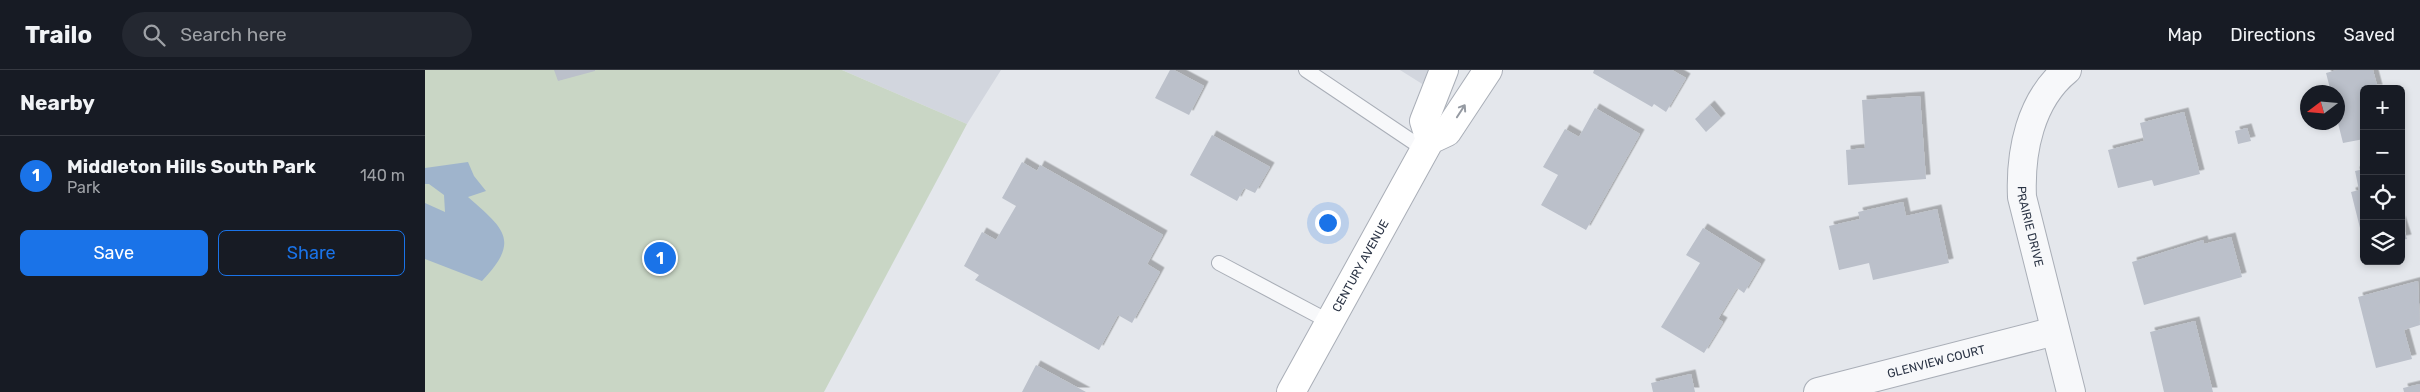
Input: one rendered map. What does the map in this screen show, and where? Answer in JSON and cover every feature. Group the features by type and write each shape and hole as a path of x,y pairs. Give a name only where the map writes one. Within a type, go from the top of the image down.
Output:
{"main road":[{"path":"1428,145 1425,121 1444,70"},
{"name":"CENTURY AVENUE","path":"1291,392 1428,145 1447,132 1488,70"}],"street":[{"name":"PRAIRIE DRIVE","path":"2067,70 2058,77 2046,94 2032,122 2025,145 2021,174 2022,197 2071,392"},
{"name":"GLENVIEW COURT","path":"1818,392 2055,331"}],"lane":[{"path":"1306,70 1428,145"},
{"path":"1219,263 1330,322"}],"shaded area":[{"path":"842,70 1001,70 967,124"},
{"path":"1400,70 1444,70 1435,92"}],"green space":[{"path":"425,70 842,70 967,124 824,392 425,392"}],"water":[{"path":"468,162 474,176 486,191 468,197 491,218 499,227 503,236 504,245 501,255 482,281 425,259 425,203 445,212 444,195 429,184 425,184 425,168"}],"building":[{"path":"554,70 595,70 595,71 558,81"},
{"path":"1170,70 1174,70 1204,86 1189,115 1155,98"},
{"path":"1594,70 1672,70 1686,78 1666,112 1654,104 1652,107 1593,73"},
{"path":"2337,70 2373,70 2377,85 2360,85 2360,140 2343,143 2340,130 2345,130 2345,85 2329,85 2326,73"},
{"path":"1920,96 1926,179 1848,185 1846,150 1865,148 1862,100"},
{"path":"1710,105 1721,118 1706,132 1695,119"},
{"path":"1595,108 1640,134 1586,230 1541,205 1558,175 1543,167 1565,129 1579,137"},
{"path":"2184,112 2200,174 2154,186 2152,180 2118,188 2108,150 2144,141 2140,123"},
{"path":"2247,128 2251,141 2238,144 2235,131"},
{"path":"1212,135 1270,167 1255,193 1244,188 1237,201 1190,175"},
{"path":"1022,162 1037,171 1040,165 1163,235 1147,264 1160,272 1132,323 1118,315 1099,350 975,280 979,275 964,266 982,232 996,240 1016,206 1002,198"},
{"path":"2360,170 2360,228 2351,192 2359,190 2355,171"},
{"path":"1903,202 1906,216 1937,209 1949,263 1873,280 1869,263 1839,270 1829,226 1860,219 1858,212"},
{"path":"1703,228 1761,264 1744,293 1737,288 1718,319 1723,322 1704,353 1661,327 1700,263 1686,255"},
{"path":"2231,237 2242,277 2144,305 2132,262 2203,240 2204,244"},
{"path":"2418,281 2420,325 2404,330 2412,359 2376,368 2358,297"},
{"path":"2195,321 2213,392 2164,392 2150,332"},
{"path":"1036,365 1086,392 1022,392"},
{"path":"1691,374 1695,392 1653,392 1651,383"},
{"path":"2420,384 2420,392 2404,392 2403,388"}],"place":[{"name":"Middleton Hills South Park","path":"660,258"}]}
